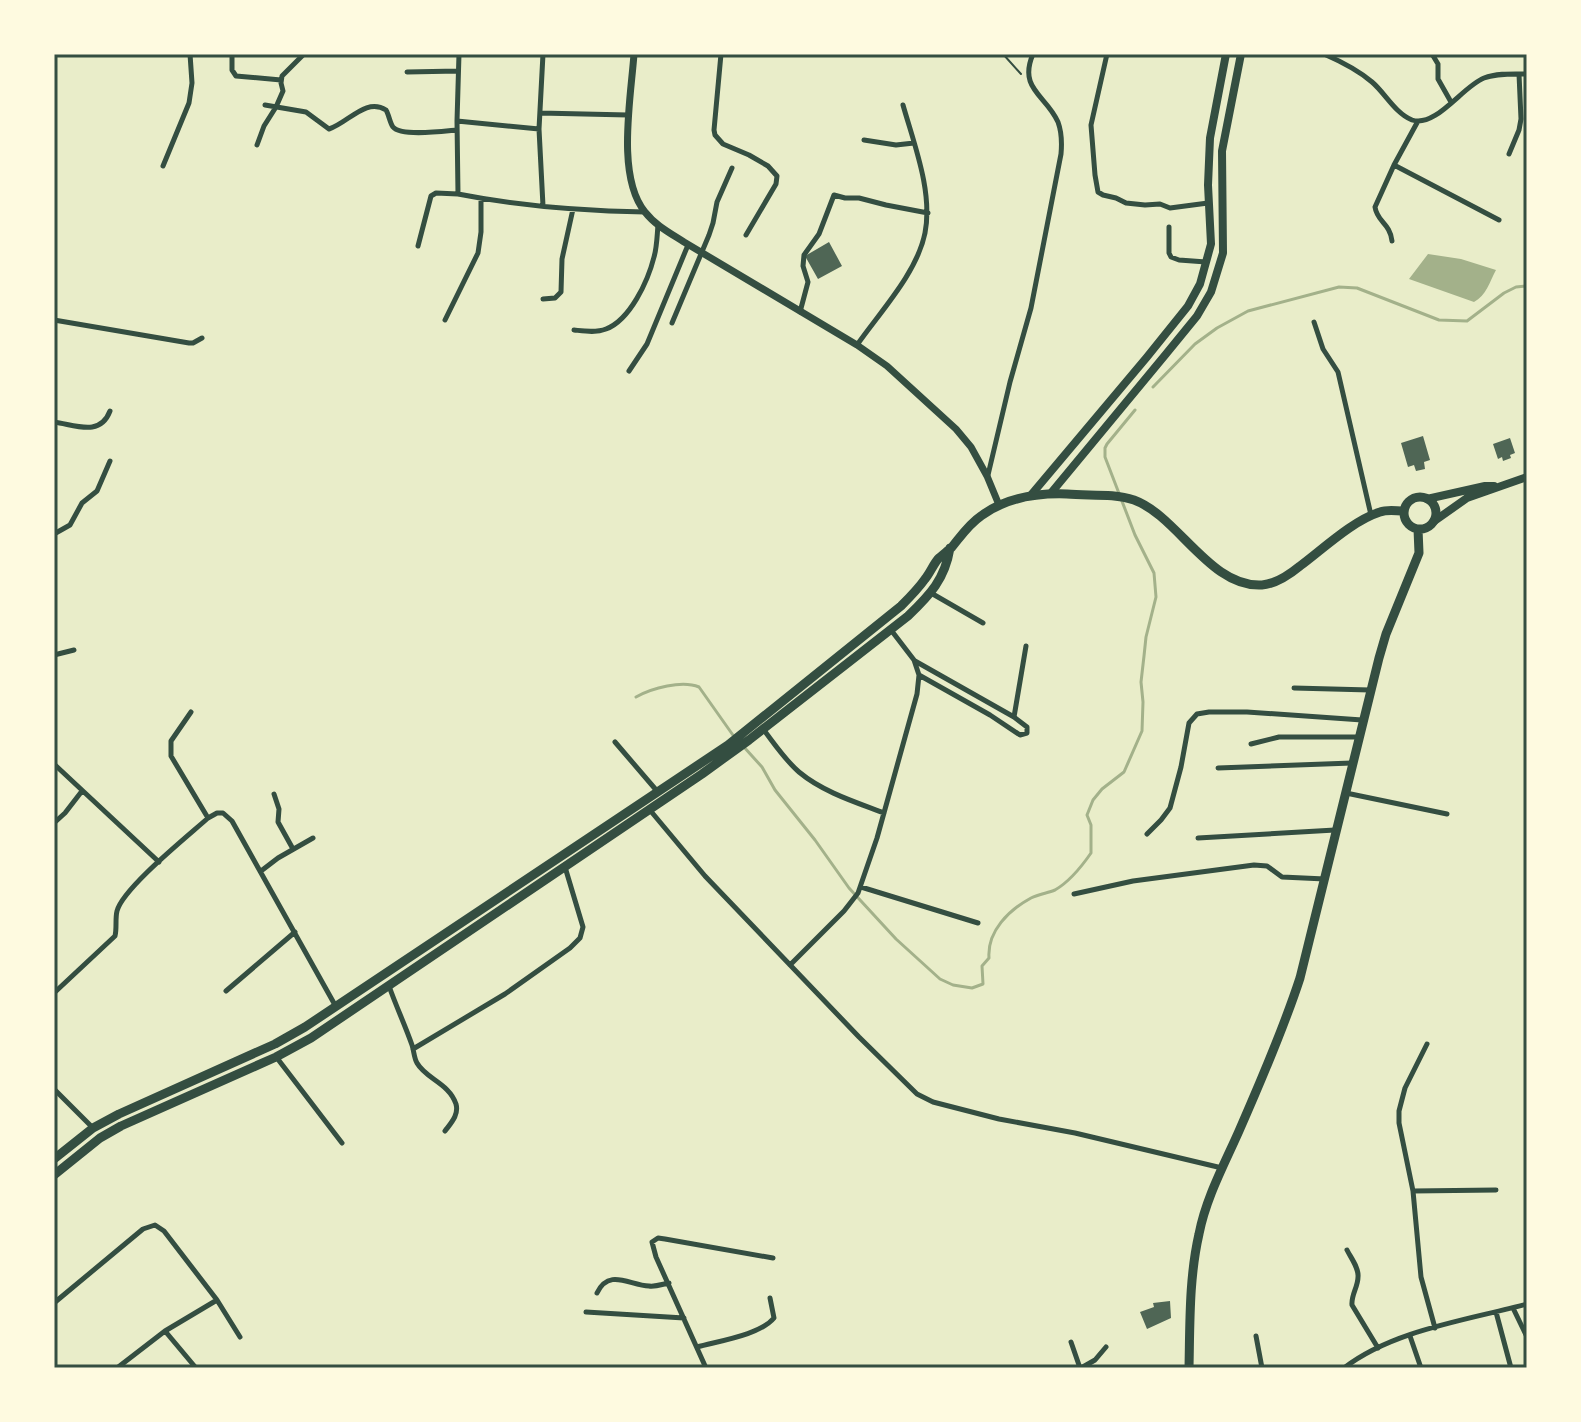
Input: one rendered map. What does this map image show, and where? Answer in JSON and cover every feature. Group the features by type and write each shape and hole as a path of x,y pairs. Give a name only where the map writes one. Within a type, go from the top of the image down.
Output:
{"highway":[{"path":"54,1159 93,1128 275,1044 305,1027 416,960 649,809 746,737 901,606 974,522 999,505 1031,495 1051,493 1121,497 1143,505 1157,515 1228,576 1245,584 1259,585 1270,584 1290,574 1371,516 1390,510 1404,511"},
{"path":"1417,497 1427,499 1436,512 1427,528 1418,529 1409,525 1404,511 1408,502 1417,497"},
{"path":"1189,1368 1193,1270 1210,1196 1286,1019 1304,963 1370,690 1386,634 1419,553 1418,529"},
{"path":"760,725 908,616 931,593 947,567 950,548"},
{"path":"901,606 908,616"},
{"path":"54,1175 100,1138 121,1126 276,1057 311,1038 389,985 416,960 657,791 699,770"},
{"path":"151,1099 156,1111"}],"main road":[{"path":"1031,495 1188,306 1200,284 1211,244 1208,203 1210,138 1226,54"},
{"path":"1051,493 1197,316 1211,292 1223,253 1222,151 1241,54"},
{"path":"1220,92 1234,95"},
{"path":"1433,522 1467,498 1527,477"},
{"path":"1427,499 1498,486"}],"street":[{"path":"163,166 189,103 192,83 190,54"},
{"path":"232,54 232,70 236,76 281,80"},
{"path":"257,145 283,91 281,80 284,72 304,54"},
{"path":"458,194 459,54"},
{"path":"543,54 539,129 543,206"},
{"path":"634,54 627,158 631,185 645,212 688,245 887,366 956,429 971,447 999,505"},
{"path":"721,54 715,135 723,144 768,166 777,176 776,184 746,235"},
{"path":"987,476 1031,308 1061,154 1062,140 1057,120 1030,83 1028,68 1033,54"},
{"path":"1107,54 1091,125 1098,192 1126,203 1160,204 1170,208 1208,203"},
{"path":"1324,54 1359,72 1402,114 1418,121 1439,113 1481,79 1493,75 1527,74"},
{"path":"1432,54 1438,64 1438,79 1451,102"},
{"path":"407,72 458,71"},
{"path":"1509,154 1521,119 1519,74"},
{"path":"265,105 306,112 329,129 339,126 367,107 378,105 386,110 397,130 419,133 457,130"},
{"path":"857,345 904,280 925,236 928,213 919,158 903,105"},
{"path":"540,113 629,115"},
{"path":"457,121 539,129"},
{"path":"1392,241 1389,229 1376,214 1375,207 1418,121"},
{"path":"864,140 896,145 914,143"},
{"path":"1394,165 1499,220"},
{"path":"672,323 732,168"},
{"path":"418,246 431,196 436,193 573,209 645,212"},
{"path":"800,312 808,282 803,266 804,255 819,234 834,195 928,213"},
{"path":"445,320 478,253 481,199"},
{"path":"543,299 555,298 561,292 562,259 573,209"},
{"path":"574,330 607,329 625,317 653,260 658,225"},
{"path":"1169,227 1171,257 1207,262"},
{"path":"629,371 647,344 688,245"},
{"path":"54,320 189,343 202,338"},
{"path":"1314,322 1323,349 1338,372 1371,516"},
{"path":"54,422 94,428 104,422 110,411"},
{"path":"54,534 70,525 82,503 97,491 110,461"},
{"path":"931,593 983,623"},
{"path":"790,965 853,901 884,813 917,694 919,675 914,660 891,629"},
{"path":"1014,717 1026,646"},
{"path":"54,655 74,650"},
{"path":"914,660 1014,717 1027,727 1027,731 1020,735 1016,733 919,675"},
{"path":"1294,688 1370,690"},
{"path":"191,712 171,741 171,756 208,818"},
{"path":"1147,834 1170,808 1189,723 1197,714 1247,712 1362,720"},
{"path":"760,725 798,771 812,781 884,813"},
{"path":"1251,744 1279,737 1358,737"},
{"path":"615,742 657,791"},
{"path":"1218,768 1352,763"},
{"path":"54,764 159,862"},
{"path":"54,823 82,791"},
{"path":"1345,792 1447,814"},
{"path":"274,794 279,809 278,822 293,849"},
{"path":"649,809 705,876 911,1089 933,1102 999,1119 1075,1133 1223,1168"},
{"path":"54,993 115,936 117,911 121,903 159,862 208,818 223,813 228,816 261,871 336,1006"},
{"path":"1198,838 1336,830"},
{"path":"261,871 313,838"},
{"path":"413,1049 505,994 580,938 583,927 564,865"},
{"path":"1074,894 1133,881 1254,865 1267,866 1282,877 1325,879"},
{"path":"859,890 978,923"},
{"path":"226,991 295,932"},
{"path":"389,985 416,1062 454,1099 458,1108 445,1131"},
{"path":"1427,1044 1405,1088 1399,1123 1413,1191 1421,1277 1435,1328"},
{"path":"276,1057 342,1143"},
{"path":"54,1089 93,1128"},
{"path":"1413,1191 1496,1190"},
{"path":"54,1303 143,1229 155,1225 164,1231 217,1300 240,1337"},
{"path":"706,1368 652,1245 653,1241 658,1238 773,1258"},
{"path":"1347,1250 1358,1272 1352,1305 1378,1348"},
{"path":"597,1293 605,1281 612,1279 651,1286 669,1283"},
{"path":"697,1347 767,1325 774,1318 770,1298"},
{"path":"117,1368 165,1331 217,1300"},
{"path":"1344,1368 1366,1353 1410,1336 1527,1304"},
{"path":"1513,1308 1527,1337"},
{"path":"586,1312 684,1318"},
{"path":"1496,1312 1511,1368"},
{"path":"165,1331 196,1368"},
{"path":"1256,1336 1262,1368"},
{"path":"1410,1336 1421,1368"},
{"path":"1071,1342 1080,1368 1095,1360 1106,1347"}],"path":[{"path":"1003,54 1030,83"}],"shaded area":[{"path":"1428,254 1461,259 1496,270 1485,292 1474,302 1409,279"}],"building":[{"path":"829,242 842,266 818,279 805,256"},
{"path":"1423,436 1430,460 1424,462 1425,469 1416,471 1414,465 1408,467 1401,443"},
{"path":"1510,438 1515,453 1503,461 1502,457 1498,459 1493,444"},
{"path":"1170,1301 1171,1318 1147,1329 1140,1312 1154,1307 1153,1303"}],"waterway":[{"path":"1153,387 1195,344 1248,311 1339,287 1357,288 1439,320 1467,321 1504,293 1527,286"},
{"path":"743,746 762,767 775,790 849,888 896,939 940,979 972,988 983,984 982,966 989,958 989,948 1001,922 1023,903 1060,887 1091,853 1091,825 1087,815 1093,800 1124,772 1142,731 1141,682 1146,637 1156,597 1154,573 1135,535 1105,457 1107,444 1135,410"},
{"path":"636,697 667,686 684,684 699,687 735,738"}]}
